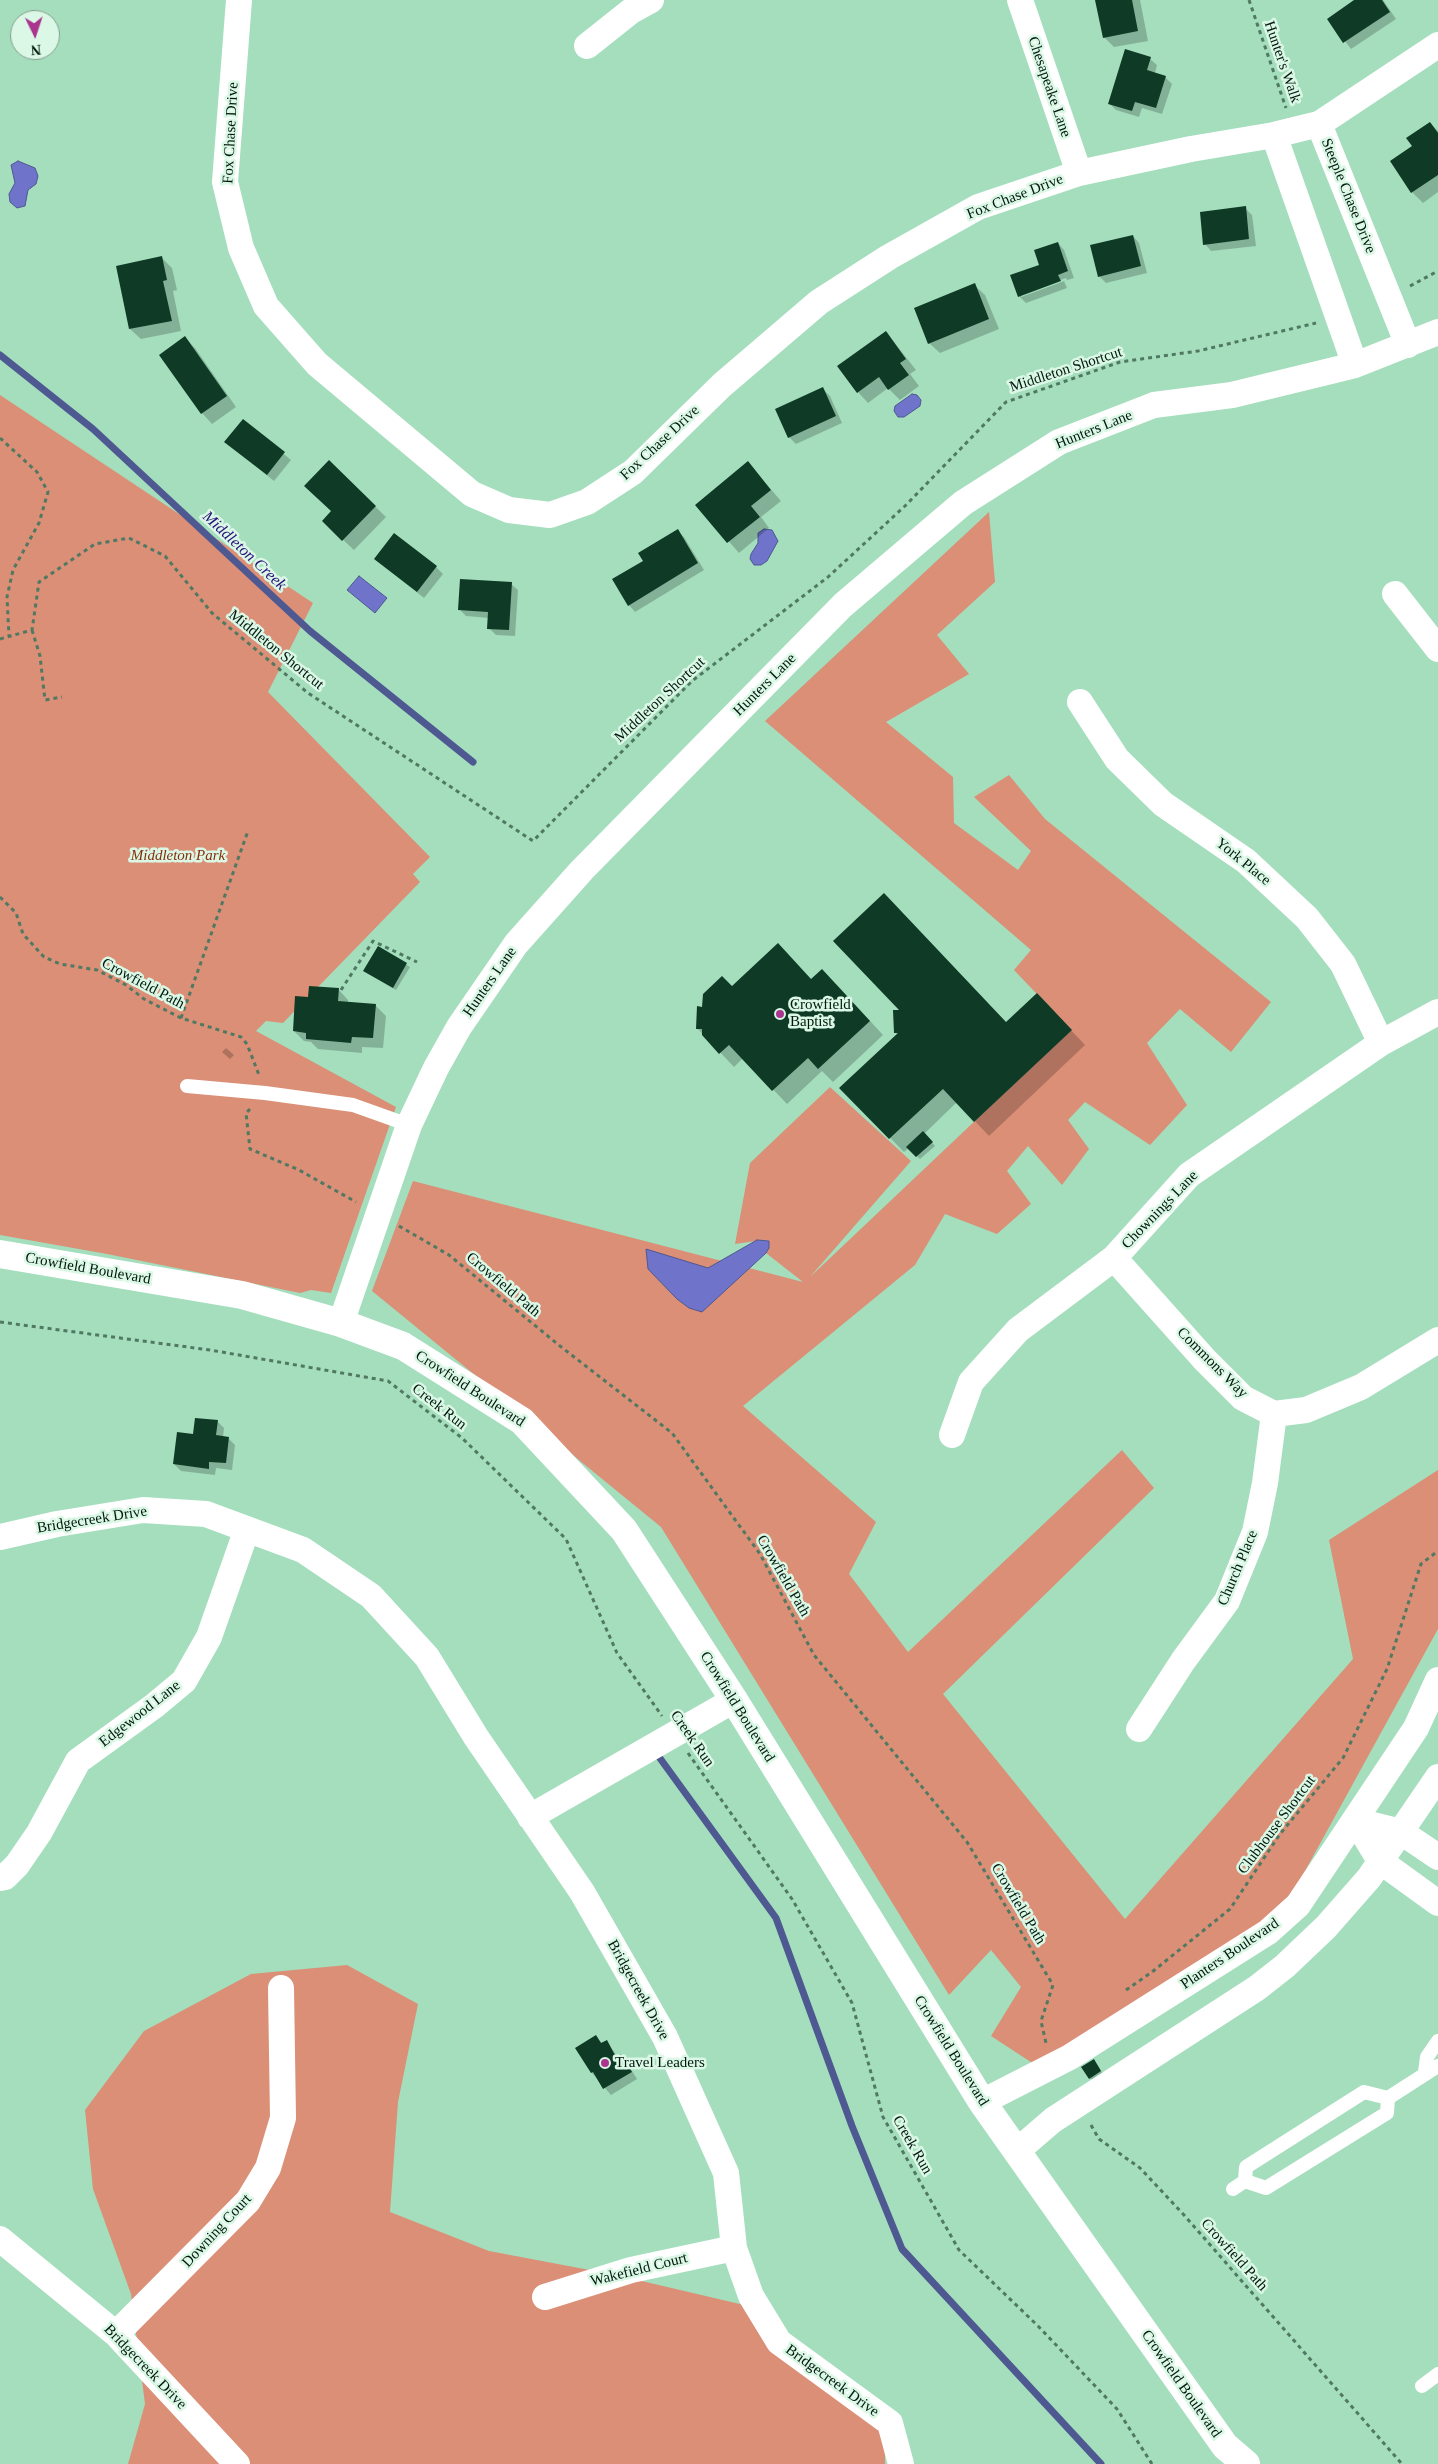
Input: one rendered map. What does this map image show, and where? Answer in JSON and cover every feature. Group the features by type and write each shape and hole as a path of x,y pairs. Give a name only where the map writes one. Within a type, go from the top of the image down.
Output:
{"main road":[{"name":"Crowfield Boulevard","path":"0,1254 242,1295 341,1323 403,1346 522,1421 624,1530 734,1700 982,2102 1225,2446 1246,2464"}],"street":[{"name":"Fox Chase Drive","path":"240,0 225,182 241,248 266,306 317,364 472,494 508,510 550,515 587,502 633,472 722,385 819,302 889,257 978,208 1079,174 1191,150 1284,133 1319,124"},
{"path":"587,46 631,11 651,0"},
{"name":"Chesapeake Lane","path":"1020,0 1079,174"},
{"name":"Steeple Chase Drive","path":"1408,345 1319,124 1438,46"},
{"path":"1284,133 1338,315 1355,365"},
{"name":"Hunters Lane","path":"341,1323 409,1125 436,1068 459,1026 516,944 582,870 843,605 963,503 1059,442 1154,406 1232,395 1355,365 1438,332"},
{"path":"1395,594 1438,649"},
{"name":"York Place","path":"1080,702 1117,759 1163,804 1246,860 1307,918 1342,964 1381,1043"},
{"name":"Chownings Lane","path":"952,1436 971,1382 976,1375 1018,1330 1114,1258 1189,1175 1381,1043 1438,1012"},
{"name":"Commons Way","path":"1114,1258 1205,1360 1243,1398 1274,1414"},
{"path":"1274,1414 1306,1410 1361,1387 1438,1340"},
{"name":"Church Place","path":"1138,1729 1183,1661 1227,1601 1255,1532 1265,1483 1274,1414"},
{"name":"Bridgecreek Drive","path":"0,1537 57,1524 143,1510 206,1514 303,1550 371,1596 427,1657 476,1737 582,1892 665,2037 726,2173 734,2248 751,2296 779,2342 890,2424 901,2464"},
{"name":"Edgewood Lane","path":"0,1878 5,1877 17,1865 38,1833 78,1761 154,1706 184,1681 209,1637 248,1529"},
{"name":"Planters Boulevard","path":"982,2102 1070,2057 1268,1932 1298,1905 1356,1822 1416,1728 1438,1680"},
{"path":"530,1817 734,1700"},
{"path":"1017,2151 1052,2120 1257,1988 1326,1927 1370,1878 1438,1777"},
{"path":"1356,1822 1401,1832 1438,1857"},
{"path":"1356,1822 1380,1861 1438,1902"},
{"name":"Downing Court","path":"116,2334 248,2201 268,2168 283,2118 281,1988"},
{"name":"Bridgecreek Drive","path":"0,2239 116,2334 237,2464"},
{"name":"Wakefield Court","path":"545,2296 631,2270 734,2248"}],"lane":[{"path":"187,1086 265,1093 353,1105 409,1125"},
{"path":"1425,2072 1427,2057 1438,2041"},
{"path":"1388,2098 1364,2092 1246,2167 1239,2185 1266,2188 1386,2113 1388,2098 1425,2072 1438,2066"},
{"path":"1422,2386 1438,2374"}],"path":[{"name":"Hunter's Walk","path":"1250,0 1284,133"},
{"path":"1388,295 1438,271"},
{"name":"Middleton Shortcut","path":"32,630 39,582 95,544 129,538 165,556 212,613 308,693 533,841 692,681 828,578 905,506 1006,402 1120,362 1198,351 1321,322 1338,315"},
{"path":"0,438 37,472 48,492 39,523 13,570 7,597 9,636"},
{"path":"0,640 32,630 40,656 44,700 62,697"},
{"path":"181,1018 248,831"},
{"name":"Crowfield Path","path":"0,897 16,913 23,934 32,946 44,956 60,964 97,970 126,985 144,999 181,1018 241,1037 253,1057 265,1093 246,1113 250,1150 299,1170 449,1255 560,1346 672,1433 760,1554 814,1655 978,1858 1053,1985 1040,2021 1047,2045 1055,2040"},
{"path":"341,990 373,941 417,962"},
{"name":"Creek Run","path":"0,1322 210,1350 388,1381 462,1438 566,1539 617,1653 792,1899 852,2002 883,2117 959,2250 1038,2326 1117,2410 1152,2464"},
{"name":"Clubhouse Shortcut","path":"1120,1995 1152,1972 1230,1909 1280,1834 1343,1758 1387,1669 1421,1564 1438,1551"},
{"name":"Crowfield Path","path":"1079,2103 1099,2139 1140,2168 1370,2424 1402,2464"}],"green space":[{"name":"Middleton Park","path":"0,395 313,603 268,692 430,857 413,874 420,882 283,1023 266,1021 256,1031 396,1107 331,1293 311,1290 300,1293 107,1254 0,1235"},
{"path":"989,512 995,582 937,635 969,674 886,722 953,777 954,823 1018,870 1031,851 974,797 1009,775 1045,819 1271,1002 1231,1052 1180,1009 1147,1043 1187,1105 1150,1145 1085,1102 1068,1120 1089,1149 1062,1185 1028,1146 1007,1171 1031,1204 997,1234 945,1214 915,1265 743,1406 876,1522 849,1574 908,1652 1122,1450 1154,1488 943,1694 1125,1919 1353,1659 1329,1540 1438,1470 1438,1629 1283,1911 1040,2068 991,2036 1021,1987 991,1950 949,1995 661,1527 372,1291 413,1181 803,1282 766,1253 769,1248 769,1241 763,1240 735,1244 750,1163 830,1087 911,1161 810,1277 1071,1030 1014,970 1031,950 765,721"},
{"path":"347,1965 418,2004 398,2102 390,2212 489,2251 616,2275 744,2305 885,2429 885,2464 128,2464 145,2404 131,2294 93,2189 85,2110 144,2031 251,1974"}],"water":[{"path":"18,161 35,168 38,176 36,184 28,190 25,206 17,208 10,202 9,194 15,183 11,165"},
{"path":"912,394 917,395 921,400 920,406 904,417 898,417 894,411 895,406"},
{"path":"764,529 772,530 778,541 767,561 761,565 754,565 750,559 751,554 758,543 758,533"},
{"path":"359,576 387,598 375,613 347,590"},
{"path":"757,1240 769,1241 769,1248 766,1253 702,1312 689,1308 677,1299 648,1269 646,1249 708,1268"}],"building":[{"path":"1095,0 1132,0 1138,31 1103,38"},
{"path":"1354,0 1382,0 1390,12 1343,43 1327,19"},
{"path":"1125,49 1151,57 1147,70 1166,76 1156,108 1135,102 1132,111 1108,104"},
{"path":"1430,122 1438,133 1438,175 1411,193 1390,161 1412,146 1406,138"},
{"path":"1246,206 1249,239 1203,245 1200,212"},
{"path":"1133,235 1141,266 1098,277 1090,245"},
{"path":"1058,242 1068,271 1058,275 1061,281 1018,297 1010,275 1039,265 1034,250"},
{"path":"162,256 167,280 163,281 172,321 129,329 116,266"},
{"path":"975,283 989,319 928,344 914,308"},
{"path":"886,331 906,359 900,363 909,375 888,390 879,377 857,393 837,366"},
{"path":"185,336 227,396 201,414 159,355"},
{"path":"823,387 836,416 788,438 775,409"},
{"path":"243,419 285,452 267,475 224,442"},
{"path":"329,460 376,506 342,541 322,521 331,511 304,486"},
{"path":"748,461 771,490 751,506 760,517 727,543 695,505"},
{"path":"678,529 698,563 628,606 612,579 643,561 638,553"},
{"path":"394,533 437,566 417,592 374,559"},
{"path":"460,579 512,582 509,630 487,629 488,612 458,610"},
{"path":"884,893 1006,1022 1037,993 1072,1030 974,1122 943,1089 889,1139 839,1088 898,1033 894,1033 893,1010 899,1010 833,941"},
{"name":"Crowfield Baptist","path":"778,943 811,979 822,969 870,1021 818,1069 808,1058 772,1091 729,1045 719,1054 702,1035 702,1029 696,1029 697,1006 702,1007 703,994 722,976 732,986"},
{"path":"378,946 407,963 393,988 363,971"},
{"path":"309,986 339,988 338,1001 376,1004 373,1038 352,1037 351,1043 306,1039 306,1033 293,1031 295,996 308,997"},
{"path":"923,1131 933,1142 916,1157 906,1147"},
{"path":"195,1418 218,1420 216,1435 229,1437 226,1463 209,1462 209,1469 173,1464 177,1432 193,1434"},
{"path":"596,2035 601,2043 607,2040 616,2057 621,2054 632,2072 603,2089 575,2048"},
{"path":"1094,2059 1101,2071 1089,2079 1081,2067"}],"waterway":[{"name":"Middleton Creek","path":"0,355 93,429 310,631 473,762"},
{"path":"654,1750 776,1918 852,2126 902,2249 1101,2464"}],"place":[{"name":"Crowfield Baptist","path":"780,1014"},
{"name":"Travel Leaders","path":"605,2063"}]}
